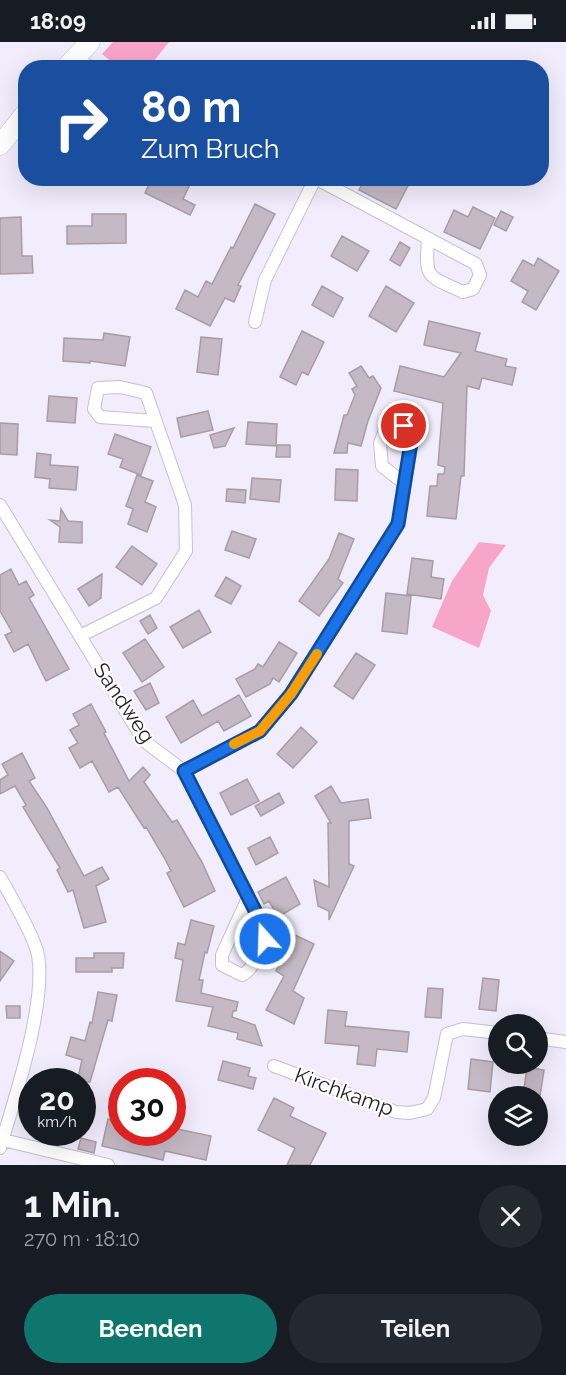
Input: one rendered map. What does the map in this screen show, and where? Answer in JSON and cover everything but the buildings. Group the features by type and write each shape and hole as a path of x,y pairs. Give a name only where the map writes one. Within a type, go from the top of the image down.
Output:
{"main road":[{"path":"73,60 90,42"},
{"path":"0,145 18,123"}],"street":[{"path":"255,322 265,280 312,186"},
{"path":"328,186 476,264 480,274 473,289 463,292 432,278 426,267 428,239"},
{"path":"80,636 156,598 186,551 186,505 146,393 120,387 98,388 94,409 100,417 155,421"},
{"path":"184,771 260,731 291,694 398,524 405,484 412,436 404,426 387,425 380,443 382,466 405,484"},
{"name":"Sandweg","path":"0,505 144,741 184,771 249,898 265,930 265,939 248,972 242,975 222,965 222,955 249,898"},
{"path":"0,877 37,951 40,984 30,1042 1,1144 108,1165"},
{"name":"Kirchkamp","path":"274,1066 396,1112 410,1113 427,1109 434,1098 447,1034 463,1029 488,1032"},
{"path":"548,1040 566,1042"}],"shaded area":[{"path":"113,42 169,42 155,60 109,60 102,54"},
{"path":"479,542 506,545 489,568 483,595 491,611 479,648 432,627 452,581"}],"slow traffic":[{"path":"234,744 260,731 291,694 317,654"}],"route":[{"path":"265,939 265,930 184,771 260,731 291,694 398,524 412,436 404,426"}]}
